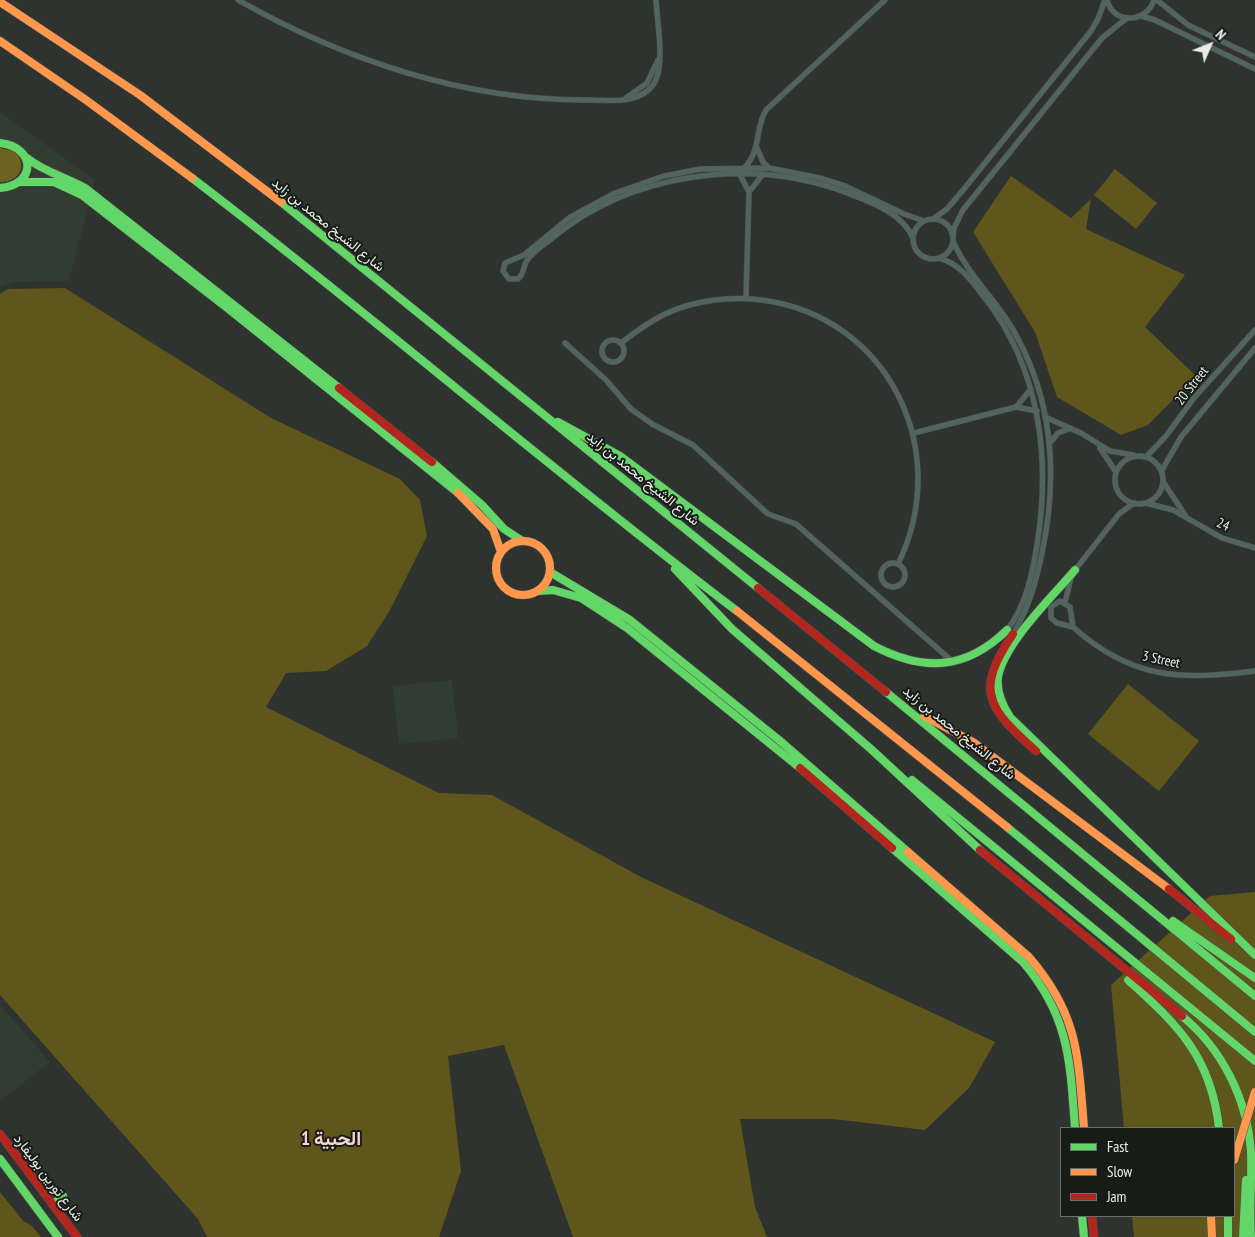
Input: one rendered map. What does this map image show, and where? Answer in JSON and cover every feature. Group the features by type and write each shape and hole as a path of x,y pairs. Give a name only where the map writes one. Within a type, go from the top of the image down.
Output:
{"main road":[{"path":"7,0 36,24"},
{"name":"شارع الشيخ محمد بن زايد","path":"0,2 36,24 198,138 907,707 1255,996"},
{"path":"0,41 81,96 207,190 662,554 732,606 885,728 1255,1032"},
{"path":"0,143 14,144 37,166 78,183 141,230 456,481 504,529 522,540 537,544 544,549 550,564 550,572 545,585 538,591"},
{"path":"21,182 26,173 27,158"},
{"path":"0,188 11,188 21,182 47,181 67,187 137,237 458,493 493,529 500,552"},
{"path":"541,413 612,451 884,652 917,664 954,662 983,651 1010,632"},
{"path":"522,540 513,542 500,552 497,559 496,574 504,587 518,595 553,590 580,598 627,628 810,776 1023,962 1043,984 1060,1019 1070,1058 1075,1127"},
{"path":"662,554 728,624 872,750 981,852 1188,1021 1216,1049 1229,1069 1242,1098 1249,1128 1251,1237"},
{"path":"1075,570 1005,658 998,683 1000,699 1010,718 1255,956"},
{"path":"550,572 630,620 764,728 1030,957 1050,980 1068,1015 1077,1056 1084,1127"},
{"path":"1010,632 992,668 989,692 994,708 1009,728 1072,780"},
{"path":"907,707 973,742 1134,861 1255,956"},
{"path":"872,750 954,812 1255,1061"},
{"path":"1132,893 1255,978"},
{"path":"1064,921 1169,1017 1187,1037 1209,1079 1215,1099 1219,1127"},
{"path":"1235,1156 1242,1125 1255,1092"},
{"name":"شارع تورين بوليفارد","path":"0,1134 77,1237"},
{"name":"شارع تورين بوليفارد","path":"0,1159 58,1237"},
{"path":"1243,1237 1243,1199 1250,1160"},
{"path":"53,1204 63,1196"},
{"path":"1082,1217 1084,1237"},
{"path":"1092,1217 1094,1237"},
{"path":"1211,1217 1212,1237"},
{"path":"1228,1217 1228,1237"}],"street":[{"path":"238,0 315,39 412,74 511,96 619,100 634,94 647,83 656,68 659,52 656,0"},
{"path":"745,167 757,148 760,121 766,110 885,0"},
{"path":"1106,0 1112,11 1127,18"},
{"path":"913,238 916,228 924,221 933,219 947,209 964,189 1085,39 1098,19 1106,0"},
{"path":"939,258 948,251 953,240 954,228 963,210 1102,38 1127,18 1141,16 1148,12 1156,0 1188,25 1255,57"},
{"path":"1141,16 1155,20 1255,70"},
{"path":"757,148 768,168"},
{"path":"924,221 904,214 845,186 794,172 745,167 679,172 615,193 582,209 557,226 524,254 505,262 503,271 509,279 518,279 522,276 528,260 552,237 581,217 626,195 687,178 739,173 763,174 808,181 852,195 897,217 907,227 920,254 928,258 939,258 952,262 963,271 990,305 1023,366 1037,411 1044,476 1040,528 1030,582 1010,632"},
{"path":"739,173 750,192 746,298"},
{"path":"750,192 763,174"},
{"path":"933,219 947,225 964,262 998,305 1022,345 1038,386 1045,417 1052,476 1048,524 1033,594 1010,632"},
{"path":"621,343 642,327 666,314 694,304 746,298 778,303 810,313 838,328 864,349 886,374 902,402 914,433 918,460 918,505 913,528 898,564"},
{"name":"20 Street","path":"1147,456 1166,436 1194,398 1255,330"},
{"path":"614,339 621,343 624,351 621,358 609,361 603,356 601,348 606,342 614,339"},
{"path":"565,343 606,380 625,404 652,424 693,446 768,514 796,524 954,662"},
{"name":"20 Street","path":"1162,470 1181,436 1255,348"},
{"path":"1016,407 1030,389"},
{"path":"914,433 1016,407 1037,411"},
{"path":"1045,417 1072,428 1098,446 1122,454 1147,456 1156,461 1162,470 1164,483 1161,492 1146,503 1134,504 1119,514 1075,570 1068,586 1065,602 1070,607 1073,627"},
{"path":"1049,444 1058,433 1072,428"},
{"path":"1098,446 1116,472"},
{"path":"1134,504 1126,500 1116,488 1116,472 1120,464 1135,455"},
{"name":"24","path":"1164,483 1185,516"},
{"name":"24","path":"1146,503 1185,516 1222,538 1255,548"},
{"path":"890,563 898,564 904,570 904,578 899,585 887,585 882,579 881,571 890,563"},
{"name":"3 Street","path":"1065,602 1053,603 1050,614 1057,623 1073,627 1107,653 1125,662 1164,674 1212,676 1255,671"}],"shaded area":[{"path":"0,112 95,180 69,281 14,282 0,287"},
{"path":"0,148 15,151 21,162 17,176 7,182 0,182"},
{"path":"1115,169 1157,203 1136,229 1094,195"},
{"path":"1011,176 1071,218 1091,199 1086,229 1185,275 1145,327 1196,376 1148,425 1121,435 1057,397 1035,332 973,232"},
{"path":"65,288 271,418 400,479 420,500 427,536 390,610 367,646 326,671 286,673 266,707 439,793 492,795 641,877 995,1042 969,1088 925,1130 833,1119 740,1119 755,1207 767,1237 573,1237 504,1045 448,1056 461,1171 439,1237 207,1237 198,1219 0,995 0,294 8,289"},
{"path":"452,680 458,738 399,744 393,686"},
{"path":"1128,684 1199,741 1159,791 1088,734"},
{"path":"1255,892 1255,1237 1134,1237 1132,1217 1235,1217 1235,1127 1124,1127 1111,985 1210,896"},
{"path":"0,1005 50,1062 0,1101"},
{"path":"0,1192 24,1222 31,1225 41,1237 0,1237"}],"traffic: fast":[{"path":"0,143 12,146 20,151 26,158 27,166 26,173 21,180 0,188"},
{"path":"27,158 41,167 85,188 339,388"},
{"path":"192,178 737,611"},
{"path":"21,182 54,182 82,195 230,310 458,493"},
{"path":"281,202 758,588"},
{"path":"558,422 620,456 874,646 910,660 944,663 976,653 992,643 1007,630"},
{"path":"432,462 482,505 504,529 521,540"},
{"path":"675,569 732,629 872,750 980,850"},
{"path":"1075,570 1030,620 1009,650 998,677 998,688 1003,703 1010,717 1255,955"},
{"path":"550,572 630,620 779,740 908,852"},
{"path":"538,591 553,590 581,598 627,628 800,768"},
{"path":"886,692 1255,996"},
{"path":"912,780 1255,1061"},
{"path":"1007,827 1255,1032"},
{"path":"892,848 1023,962 1038,982 1050,1001 1064,1040 1071,1081 1075,1127"},
{"path":"1173,921 1255,978"},
{"path":"1128,980 1163,1013 1190,1045 1209,1081 1219,1127"},
{"path":"1182,1016 1197,1029 1221,1060 1238,1095 1244,1113 1249,1132 1251,1152 1251,1237"},
{"path":"0,1159 58,1237"},
{"path":"1243,1237 1246,1180"},
{"path":"53,1204 63,1196"},
{"path":"1082,1217 1084,1237"},
{"path":"1228,1217 1228,1237"}],"traffic: slow":[{"path":"0,2 140,95 281,202"},
{"path":"0,41 86,100 192,178"},
{"path":"458,493 493,529 501,552"},
{"path":"518,541 528,541 538,545 546,553 550,568 546,583 538,591 528,595 518,595 508,591 500,583 496,573 496,563 500,553 508,545 518,541"},
{"path":"737,611 1007,827"},
{"path":"924,716 973,742 1169,889"},
{"path":"908,852 1029,957 1058,998 1073,1037 1080,1079 1084,1127"},
{"path":"1235,1157 1255,1092"},
{"path":"1211,1217 1212,1237"}],"traffic: jam":[{"path":"339,388 432,462"},
{"path":"758,588 886,692"},
{"path":"1013,634 993,671 990,685 992,698 997,710 1007,723 1036,751"},
{"path":"800,768 892,848"},
{"path":"980,850 1182,1016"},
{"path":"1169,889 1231,939"},
{"path":"0,1134 77,1237"},
{"path":"1092,1217 1094,1237"}],"district":[{"name":"الحبية 1","path":"331,1140"}]}
